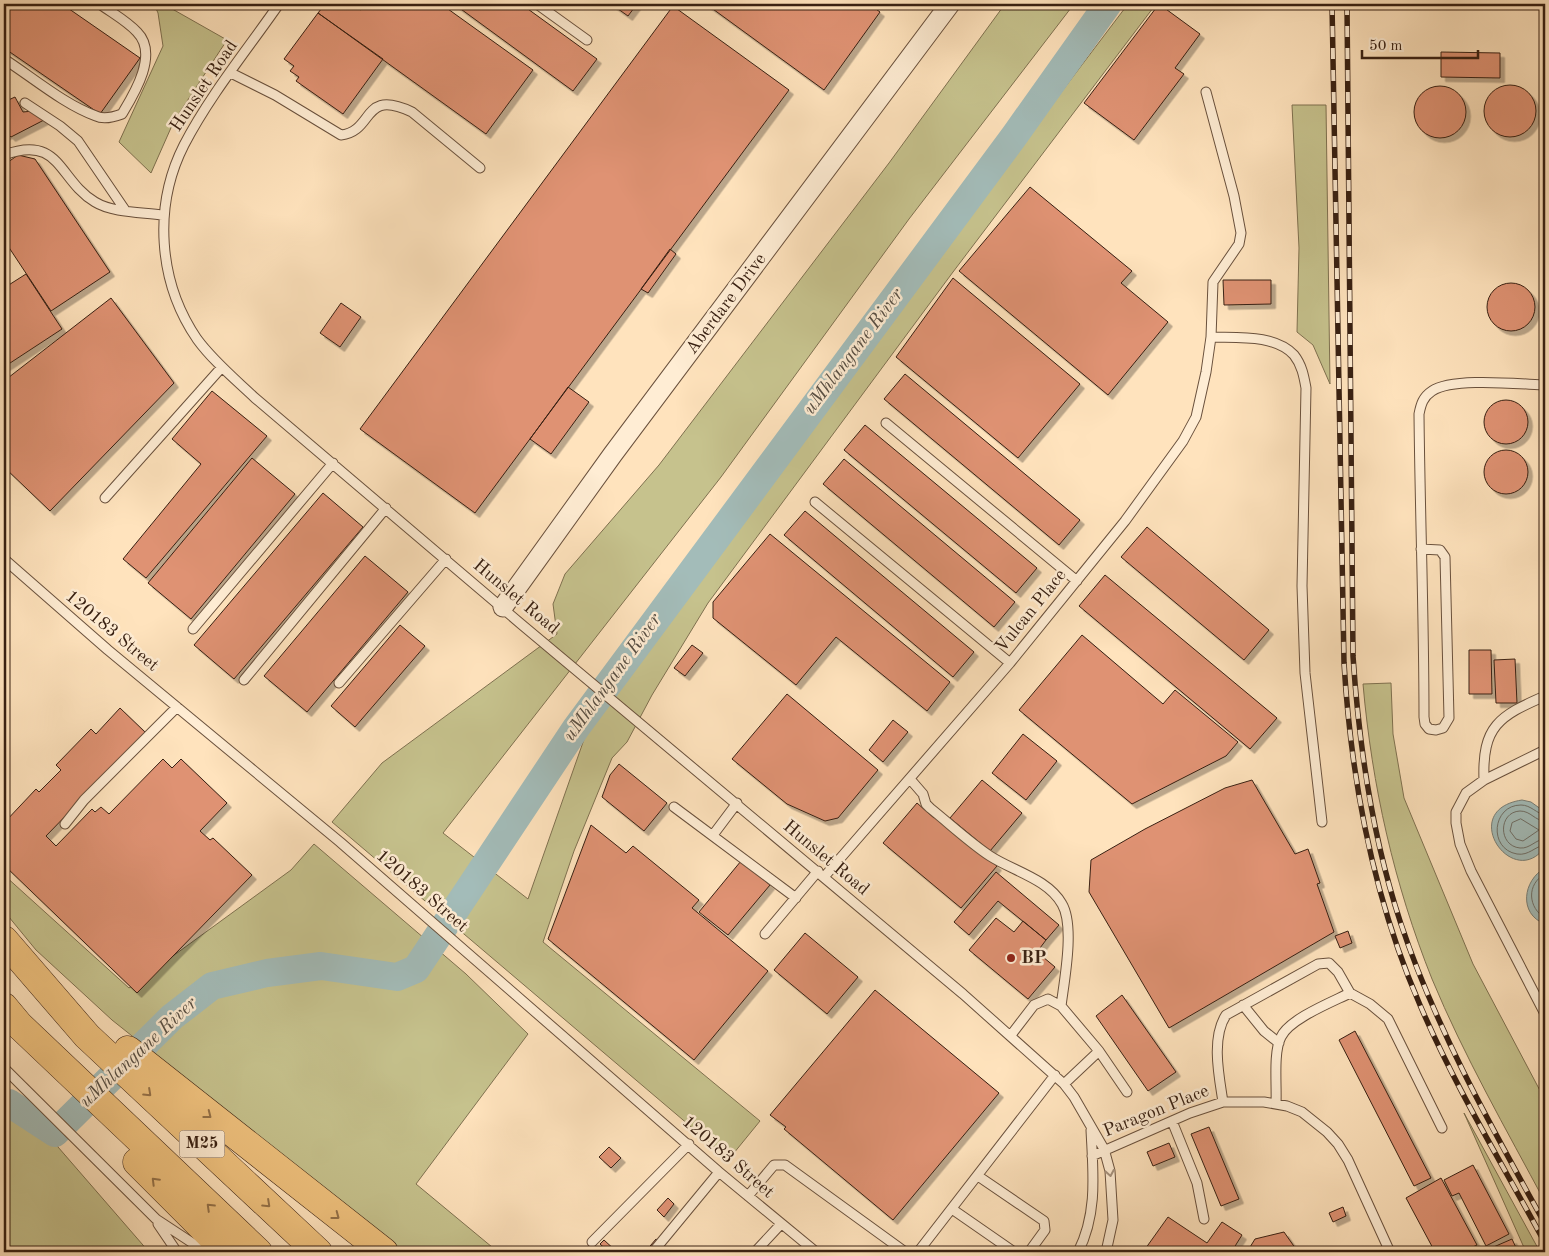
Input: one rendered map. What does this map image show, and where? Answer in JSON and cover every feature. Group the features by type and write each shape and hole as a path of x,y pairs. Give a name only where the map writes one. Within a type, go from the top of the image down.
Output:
{"main road":[{"path":"4,940 47,989 93,1031 156,1074 384,1252"},
{"name":"M25","path":"8,1023 91,1104 258,1252"},
{"name":"M25","path":"93,1031 318,1252"},
{"path":"91,1104 227,1252"}],"street":[{"name":"Aberdare Drive","path":"503,607 613,454 950,4"}],"lane":[{"path":"4,59 71,103 97,117 112,118 122,114 139,83 144,68 144,44 139,33 100,4"},
{"name":"Hunslet Road","path":"279,4 196,123 183,146 174,168 163,215 168,274 180,310 198,339 222,367 333,463 1011,1035 1064,1084 1074,1097 1104,1150 1110,1171 1114,1203 1111,1239 1106,1252"},
{"path":"537,4 587,40"},
{"path":"231,73 275,95 341,135 351,132 378,106 386,103 399,105 412,112 480,168"},
{"name":"Vulcan Place","path":"765,934 796,898 910,779 1010,663 1153,484 1183,441 1196,417 1206,372 1211,337 1213,282 1239,244 1242,233 1206,92"},
{"path":"26,102 78,141 126,210"},
{"path":"4,155 17,150 31,149 41,152 55,160 94,202 126,210 163,215"},
{"path":"1211,337 1255,339 1281,346 1293,354 1302,368 1306,388 1302,586 1312,743 1322,822"},
{"path":"105,498 222,367"},
{"path":"1421,549 1440,550 1445,557 1449,718 1444,728 1436,730 1429,730 1425,724 1424,717 1421,549 1419,414 1421,403 1427,395 1439,388 1459,383 1545,385"},
{"path":"886,423 1077,581"},
{"path":"193,629 333,463"},
{"path":"815,502 1010,663"},
{"path":"244,680 386,508"},
{"name":"120183 Street","path":"4,559 396,890 719,1172 816,1252"},
{"path":"340,683 446,559"},
{"path":"1484,780 1484,752 1490,733 1512,712 1545,696"},
{"path":"65,824 84,800 177,707"},
{"path":"1545,750 1484,780 1466,792 1460,802 1456,823 1460,844 1471,871 1545,1014"},
{"path":"910,779 923,794 926,804 930,808 990,856 1019,871 1054,894 1063,905 1068,928 1061,1006"},
{"path":"713,835 736,803"},
{"path":"674,807 796,898"},
{"path":"1223,1102 1219,1066 1221,1029 1226,1016 1318,964 1324,963 1332,965 1350,993 1370,1004 1388,1019 1442,1128"},
{"path":"1276,1104 1279,1043 1285,1032 1298,1021 1350,993"},
{"path":"1011,1035 1039,1001 1048,999 1061,1006 1099,1051 1127,1092"},
{"path":"1243,1005 1264,1031 1279,1043"},
{"path":"1064,1084 1099,1051"},
{"path":"4,1068 156,1219 194,1244 202,1252"},
{"path":"918,1252 1055,1075"},
{"name":"Paragon Place","path":"1092,1156 1172,1121 1223,1102 1276,1104 1302,1112 1327,1132 1338,1144 1348,1160 1390,1252"},
{"path":"1172,1121 1197,1183 1204,1219"},
{"name":"Hunslet Road","path":"1078,1252 1090,1221 1094,1191 1091,1129"},
{"path":"592,1242 689,1144"},
{"path":"748,1196 774,1166 786,1165 905,1252"},
{"path":"653,1252 719,1172"},
{"path":"978,1176 1044,1221 1045,1230 1030,1252"},
{"path":"952,1209 1014,1252"},
{"path":"156,1219 177,1252"},
{"path":"755,1252 781,1224"}],"shaded area":[{"path":"154,4 168,4 167,6 227,40 174,121 151,173 119,142 163,46 158,13"},
{"path":"1005,4 1074,4 909,219 721,477 443,833 528,899 588,728 722,551 882,329 1128,4 1156,4 953,272 708,603 652,695 627,742 612,758 574,851 543,942 760,1121 729,1159 332,822 382,763 557,634 553,604 565,574 659,465 889,163"},
{"path":"1292,105 1326,105 1330,384 1313,345 1297,332 1299,248"},
{"path":"1391,683 1393,734 1404,798 1473,964 1545,1100 1545,1202 1486,1092 1444,1008 1406,907 1379,797 1372,760 1363,684"},
{"path":"314,844 466,974 528,1034 416,1184 498,1252 403,1252 112,1020 36,950 4,911 4,875 129,988 291,870"},
{"path":"4,1101 9,1108 42,1129 55,1140 58,1147 149,1252 4,1252"},
{"path":"1464,1113 1540,1252 1526,1252"}],"water":[{"path":"1522,800 1531,802 1545,812 1545,847 1532,858 1519,860 1506,855 1497,844 1492,831 1493,818 1503,807"},
{"path":"1545,868 1545,924 1536,919 1531,913 1527,905 1527,897 1528,888 1532,880"}],"building":[{"path":"4,4 62,4 140,58 100,114 4,48"},
{"path":"325,4 352,4 361,10 365,4 441,4 533,70 486,134 318,13"},
{"path":"454,4 521,4 597,59 573,91"},
{"path":"611,4 637,4 628,16"},
{"path":"706,4 869,4 880,12 824,90"},
{"path":"1159,4 1200,34 1175,68 1184,74 1134,140 1084,103"},
{"path":"673,6 789,90 475,513 360,429"},
{"path":"318,13 383,59 343,114 296,81 299,77 290,71 294,66 284,59"},
{"path":"1441,52 1500,53 1500,78 1441,77"},
{"path":"1505,85 1515,85 1529,92 1536,106 1536,116 1529,130 1515,137 1505,137 1495,133 1488,126 1484,116 1484,106 1488,96 1495,89"},
{"path":"1435,86 1445,86 1454,90 1462,98 1466,112 1462,126 1454,134 1445,138 1435,138 1426,134 1418,126 1414,117 1414,107 1418,98 1426,90"},
{"path":"15,97 23,112 33,111 44,120 11,137 8,134 4,136 4,102"},
{"path":"18,155 35,159 110,272 51,311 4,240 4,165"},
{"path":"1030,187 1132,271 1121,283 1168,322 1108,395 959,271"},
{"path":"670,249 676,254 648,293 641,289"},
{"path":"26,274 62,329 4,367 4,288"},
{"path":"953,278 1080,384 1018,458 896,357"},
{"path":"1223,280 1271,280 1271,304 1224,305"},
{"path":"1511,283 1520,285 1528,290 1533,298 1535,307 1533,316 1528,324 1520,329 1511,331 1502,329 1494,324 1489,316 1487,307 1489,298 1494,290 1502,285"},
{"path":"111,298 174,383 50,511 4,467 4,381"},
{"path":"341,303 361,317 340,347 320,333"},
{"path":"905,374 1080,520 1059,545 884,399"},
{"path":"568,387 589,402 551,454 530,439"},
{"path":"212,391 267,436 146,578 123,559 201,464 172,439"},
{"path":"1506,400 1518,404 1524,410 1528,422 1524,434 1518,440 1506,444 1494,440 1488,434 1484,422 1488,410 1494,404"},
{"path":"865,425 1037,568 1016,593 844,450"},
{"path":"1506,450 1518,454 1524,460 1528,472 1524,484 1518,490 1506,494 1494,490 1488,484 1484,472 1488,460 1494,454"},
{"path":"252,458 295,494 191,619 148,583"},
{"path":"844,459 1015,602 994,627 823,484"},
{"path":"323,493 363,527 234,679 194,645"},
{"path":"805,511 974,652 953,677 784,535"},
{"path":"1147,527 1269,630 1244,660 1121,557"},
{"path":"770,534 950,682 927,711 836,637 796,685 713,618 713,602"},
{"path":"365,556 408,592 307,712 264,676"},
{"path":"1105,575 1277,718 1250,749 1079,606"},
{"path":"400,625 425,646 355,727 331,706"},
{"path":"1082,635 1163,704 1175,690 1238,742 1226,756 1132,804 1019,710"},
{"path":"692,645 703,653 685,676 674,668"},
{"path":"1469,650 1491,650 1492,694 1469,694"},
{"path":"1515,659 1517,703 1496,703 1494,660"},
{"path":"787,694 878,770 838,818 825,821 787,804 732,759"},
{"path":"120,708 146,733 46,836 56,846 92,809 95,812 101,807 109,814 163,759 172,768 181,759 227,803 200,831 210,840 213,838 252,875 137,993 4,865 4,823 36,789 39,792 61,770 56,765 91,729 96,734"},
{"path":"893,720 908,732 883,762 869,750"},
{"path":"1023,734 1057,761 1026,800 992,773"},
{"path":"619,764 667,803 644,831 602,797 610,775"},
{"path":"982,780 1022,813 990,851 950,818"},
{"path":"1252,780 1295,854 1308,849 1320,883 1317,884 1334,932 1169,1028 1089,892 1091,860 1145,829 1225,788"},
{"path":"917,803 934,818 936,815 997,866 961,908 883,843"},
{"path":"591,825 626,853 633,846 699,900 692,908 768,971 694,1060 548,939"},
{"path":"741,861 770,885 728,935 699,912"},
{"path":"996,872 1059,925 1046,940 998,901 969,935 954,922"},
{"path":"996,918 1014,932 1023,921 1046,940 1037,952 1055,967 1028,999 969,950"},
{"path":"1348,931 1352,943 1340,948 1335,936"},
{"path":"805,933 858,977 827,1014 774,970"},
{"path":"875,990 999,1093 893,1220 784,1129 786,1127 770,1115"},
{"path":"1122,995 1176,1072 1148,1091 1096,1016"},
{"path":"1355,1031 1431,1178 1414,1186 1339,1040"},
{"path":"1209,1127 1239,1199 1221,1206 1191,1134"},
{"path":"1169,1143 1175,1157 1153,1166 1147,1152"},
{"path":"609,1147 621,1158 611,1168 599,1157"},
{"path":"1473,1165 1509,1234 1486,1246 1459,1193 1452,1196 1444,1180"},
{"path":"1441,1178 1477,1245 1462,1252 1435,1252 1406,1198"},
{"path":"668,1198 674,1204 664,1217 657,1210"},
{"path":"1343,1207 1346,1216 1333,1222 1329,1213"},
{"path":"1168,1217 1207,1243 1222,1222 1242,1235 1232,1251 1234,1252 1143,1252"},
{"path":"1284,1232 1298,1252 1247,1252 1255,1239"},
{"path":"656,1239 672,1252 645,1252"},
{"path":"1512,1239 1518,1252 1482,1252"},
{"path":"604,1240 617,1252 609,1252 600,1244"}],"waterway":[{"name":"uMhlangane River","path":"4,1103 9,1103 55,1133 172,1017 212,986 267,973 321,966 397,977 416,969 576,728 1015,135 1108,4"}],"railway":[{"path":"1332,4 1344,663 1352,751 1359,794 1377,880 1389,922 1420,1005 1448,1066 1545,1243"},
{"path":"1347,4 1353,656 1368,792 1391,891 1415,963 1466,1077 1545,1224"}],"place":[{"name":"BP","path":"1011,958"}]}
